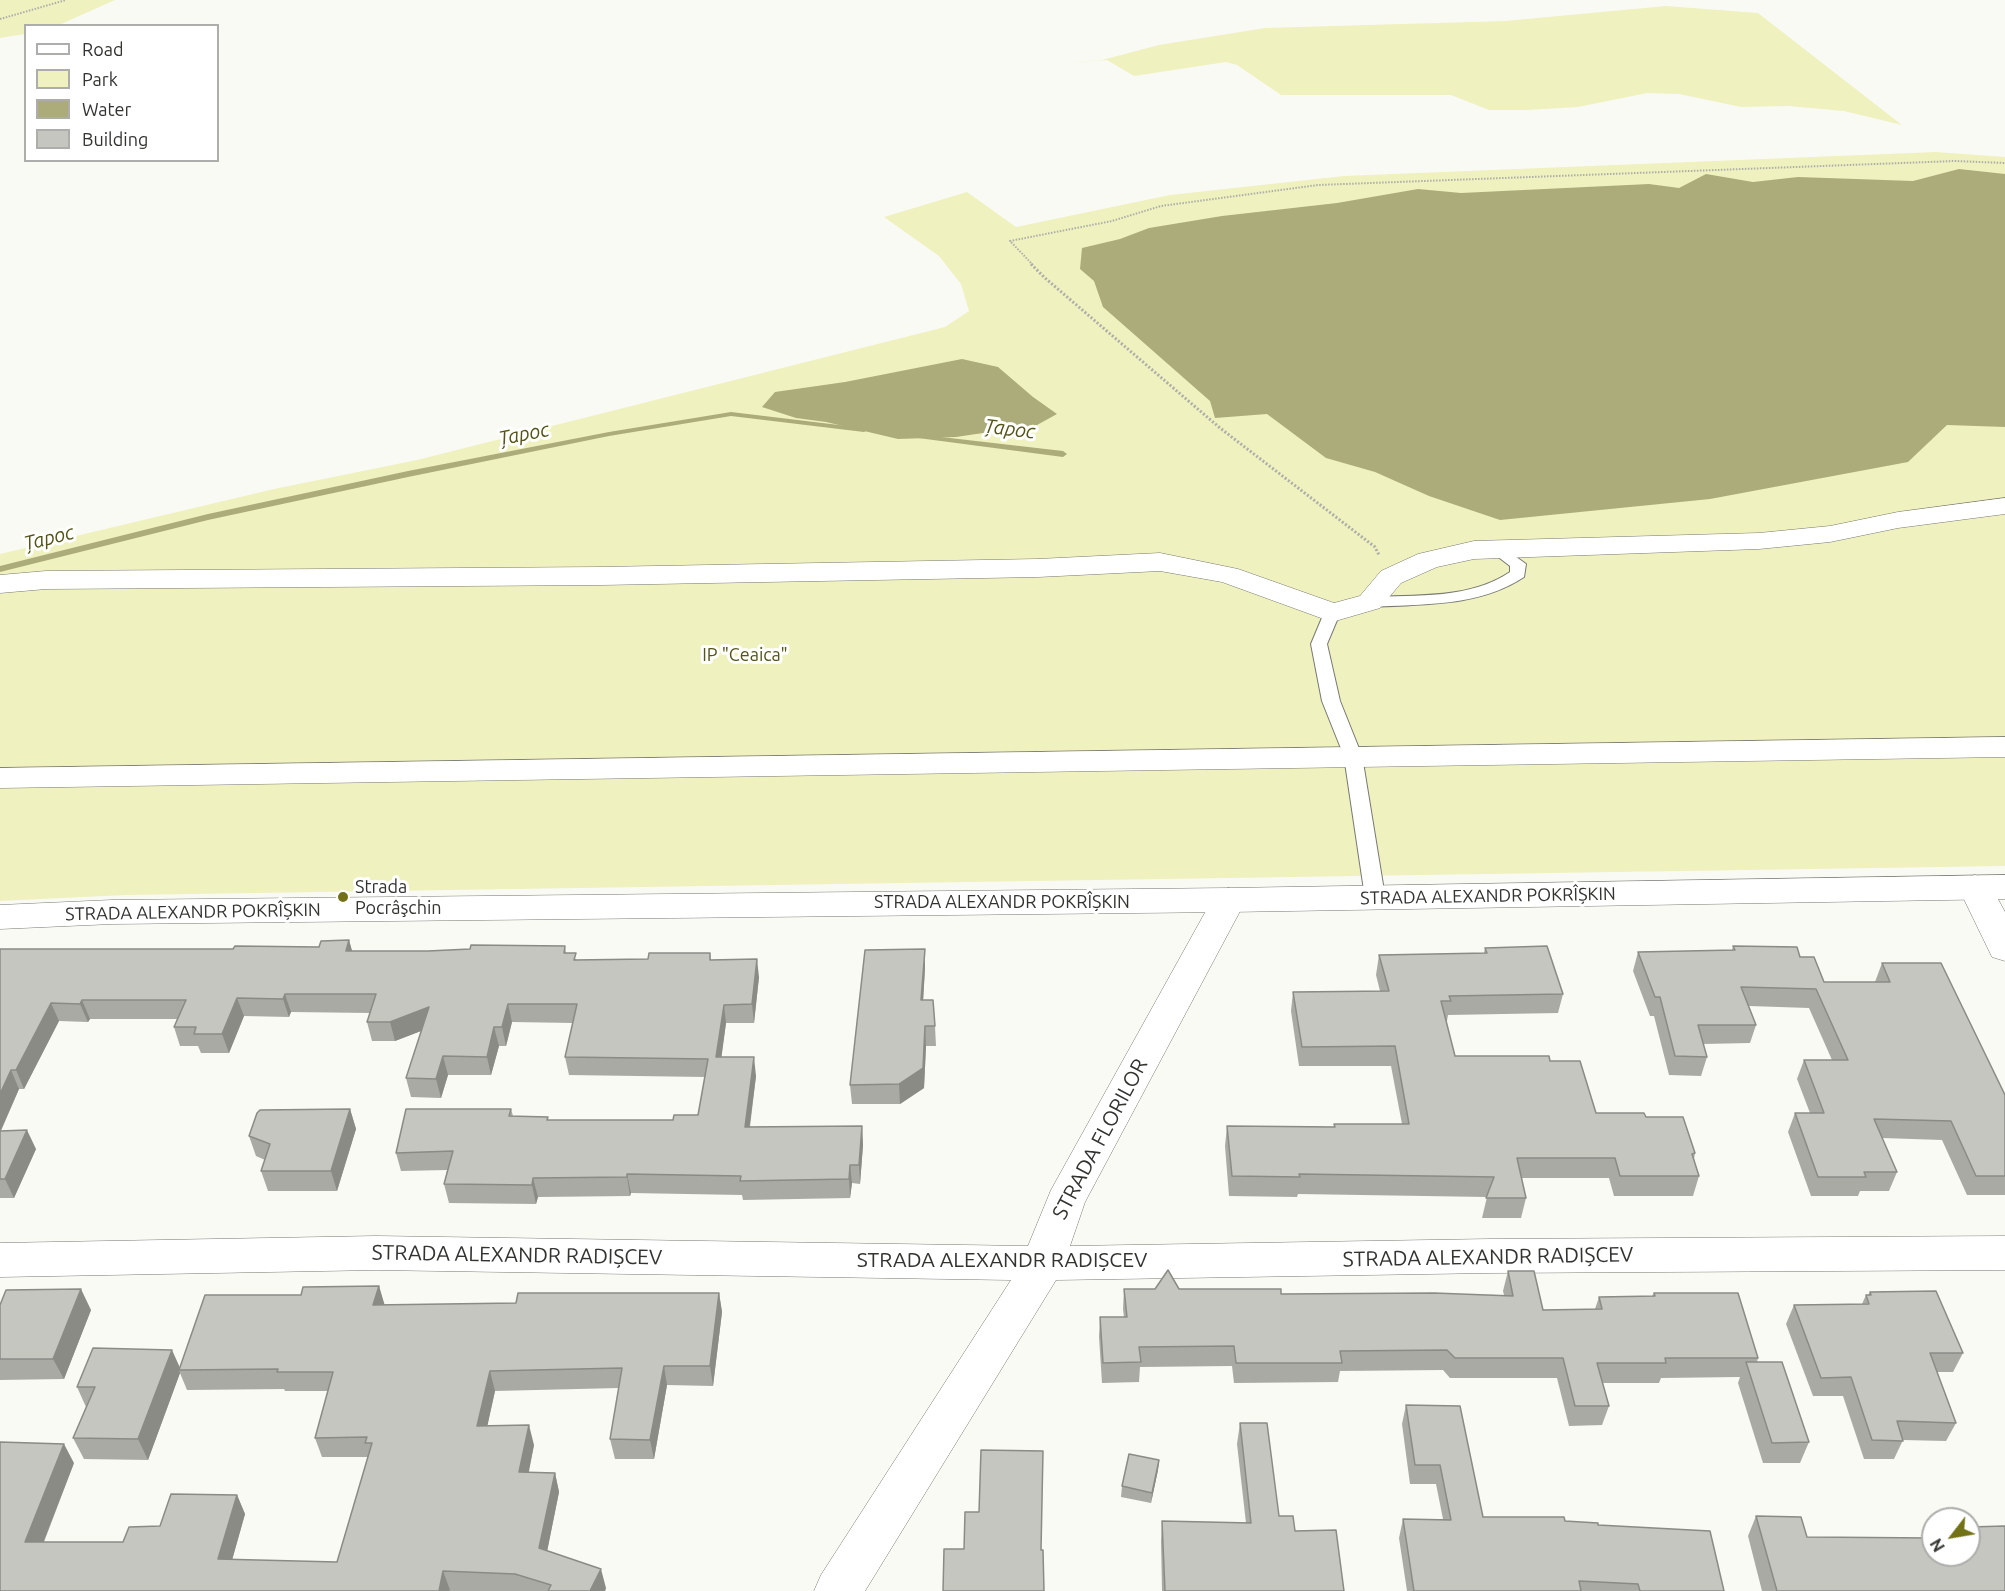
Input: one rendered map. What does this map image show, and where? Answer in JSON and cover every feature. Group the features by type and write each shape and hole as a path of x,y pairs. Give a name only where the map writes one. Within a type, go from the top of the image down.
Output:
{"street":[{"path":"0,584 46,580 423,579 1038,568 1160,562 1228,575 1288,595 1332,613 1371,602 1391,577 1428,560 1474,550 1760,541 1830,534 1898,520 2005,506"},
{"path":"0,778 2005,747"},
{"path":"1990,887 2005,948"},
{"name":"STRADA ALEXANDR POKRÎȘKIN","path":"0,917 112,912 1229,900 1990,887"},
{"name":"STRADA FLORILOR","path":"838,1591 1044,1263 1065,1202 1229,900"},
{"name":"STRADA ALEXANDR RADIȘCEV","path":"0,1260 376,1253 1044,1263 1502,1256 2005,1253"}],"lane":[{"path":"1371,602 1488,591 1507,583 1518,574 1518,564 1496,549"},
{"path":"1332,613 1319,644 1331,701 1353,756 1375,897"}],"path":[{"path":"0,19 66,0"},
{"path":"1391,577 1375,547 1220,428 1045,278 1010,241 1112,221 1161,206 1318,184 1955,161 2005,163"}],"green space":[{"path":"0,0 115,0 61,24 24,24 24,34 0,38"},
{"path":"1666,6 1758,13 1902,125 1844,111 1788,106 1741,107 1679,94 1647,93 1578,107 1527,110 1489,110 1451,95 1281,95 1237,65 1226,62 1134,76 1107,60 1060,63 1102,60 1159,45 1265,28 1505,21"},
{"name":"IP \"Ceaica\"","path":"1936,152 2005,157 2005,866 126,895 0,901 0,554 274,489 417,460 945,327 969,311 961,284 939,256 884,217 967,192 1016,227 1170,195 1344,176"}],"water":[{"path":"1959,169 2005,174 2005,427 1947,425 1908,462 1710,499 1500,520 1429,496 1375,472 1326,458 1267,414 1215,418 1210,401 1103,307 1094,281 1080,269 1082,248 1120,239 1149,228 1222,216 1337,203 1418,189 1461,193 1649,184 1679,188 1706,174 1753,182 1798,177 1913,181"},
{"path":"962,359 998,367 1057,414 1037,425 956,437 898,439 826,422 796,418 762,407 775,392 845,382"}],"building":[{"path":"349,940 346,951 470,949 471,945 565,946 564,953 576,953 574,960 648,959 649,953 710,953 710,960 757,959 752,1004 724,1005 716,1057 754,1057 745,1127 862,1126 859,1165 850,1165 849,1179 740,1181 741,1176 627,1174 627,1177 533,1178 532,1185 444,1184 453,1151 396,1153 406,1109 511,1109 509,1116 548,1117 547,1120 673,1120 674,1115 698,1115 708,1059 565,1057 577,1004 508,1004 502,1027 494,1027 487,1057 443,1056 436,1079 406,1078 429,1007 390,1022 367,1022 376,994 285,994 283,999 237,998 222,1034 194,1034 196,1027 174,1027 186,1000 82,1000 80,1004 51,1003 16,1070 11,1070 0,1094 0,949 319,947 321,941"},
{"path":"1547,946 1563,994 1449,996 1451,1001 1441,1001 1455,1056 1549,1056 1550,1061 1580,1061 1596,1113 1644,1113 1646,1117 1683,1117 1695,1153 1692,1154 1699,1176 1620,1176 1615,1158 1517,1158 1526,1198 1486,1198 1494,1177 1299,1174 1300,1177 1232,1176 1227,1126 1335,1127 1334,1124 1409,1124 1395,1046 1302,1047 1293,992 1389,991 1379,955 1487,953 1485,948"},
{"path":"1733,946 1797,947 1800,957 1814,957 1824,982 1890,982 1882,963 1941,963 2005,1095 2005,1176 1976,1176 1951,1121 1874,1119 1897,1172 1864,1172 1866,1177 1818,1177 1795,1113 1824,1113 1804,1060 1848,1060 1816,989 1741,987 1756,1025 1698,1025 1707,1057 1675,1056 1660,997 1655,997 1638,952 1735,950"},
{"path":"925,949 921,1000 933,1000 935,1026 925,1026 923,1068 899,1084 850,1085 865,950"},
{"path":"350,1109 331,1171 261,1171 270,1144 249,1136 260,1110"},
{"path":"27,1130 5,1179 0,1179 0,1131"},
{"path":"1168,1270 1179,1289 1281,1289 1281,1294 1434,1293 1513,1296 1508,1271 1534,1271 1543,1310 1602,1309 1599,1297 1655,1296 1654,1293 1738,1293 1758,1358 1665,1358 1666,1363 1597,1363 1609,1406 1575,1406 1563,1358 1455,1358 1447,1350 1340,1351 1342,1363 1236,1363 1234,1346 1139,1347 1141,1362 1103,1363 1100,1317 1127,1317 1124,1289 1155,1289"},
{"path":"379,1286 373,1305 516,1303 518,1293 719,1293 710,1366 664,1366 650,1440 610,1439 622,1368 490,1371 477,1426 529,1425 519,1472 555,1473 539,1548 601,1569 590,1591 548,1591 551,1585 515,1574 443,1571 439,1591 0,1591 0,1442 64,1444 25,1542 123,1542 129,1527 160,1526 171,1494 237,1495 218,1559 337,1562 372,1443 365,1443 367,1437 315,1438 333,1372 277,1372 278,1369 179,1370 205,1295 301,1295 303,1287"},
{"path":"81,1289 53,1359 0,1359 0,1305 6,1290"},
{"path":"1936,1291 1963,1353 1930,1353 1956,1423 1897,1421 1903,1441 1872,1440 1851,1377 1821,1378 1794,1305 1869,1304 1866,1295 1871,1295 1870,1292"},
{"path":"93,1348 172,1350 138,1439 73,1438 95,1387 77,1387"},
{"path":"1746,1362 1782,1362 1809,1442 1772,1443"},
{"path":"1406,1405 1460,1406 1483,1517 1564,1517 1565,1521 1598,1523 1598,1525 1710,1531 1724,1591 1640,1591 1638,1584 1579,1581 1581,1591 1414,1591 1403,1519 1451,1520 1440,1465 1415,1465"},
{"path":"1240,1423 1267,1423 1279,1516 1293,1516 1295,1531 1336,1530 1344,1591 1165,1591 1162,1521 1251,1523"},
{"path":"981,1450 1043,1451 1041,1550 1043,1550 1044,1591 943,1591 944,1549 964,1549 965,1512 979,1512"},
{"path":"1129,1454 1159,1460 1152,1493 1122,1486"},
{"path":"1756,1516 1801,1517 1807,1537 1921,1538 1921,1567 1981,1567 1981,1527 2005,1526 2005,1591 1777,1591"}],"waterway":[{"name":"Țapoc","path":"0,569 208,517 408,474 609,434 731,414 864,430"},
{"name":"Țapoc","path":"918,436 1063,454"}],"place":[{"name":"Strada Pocrâşchin","path":"343,897"}]}
